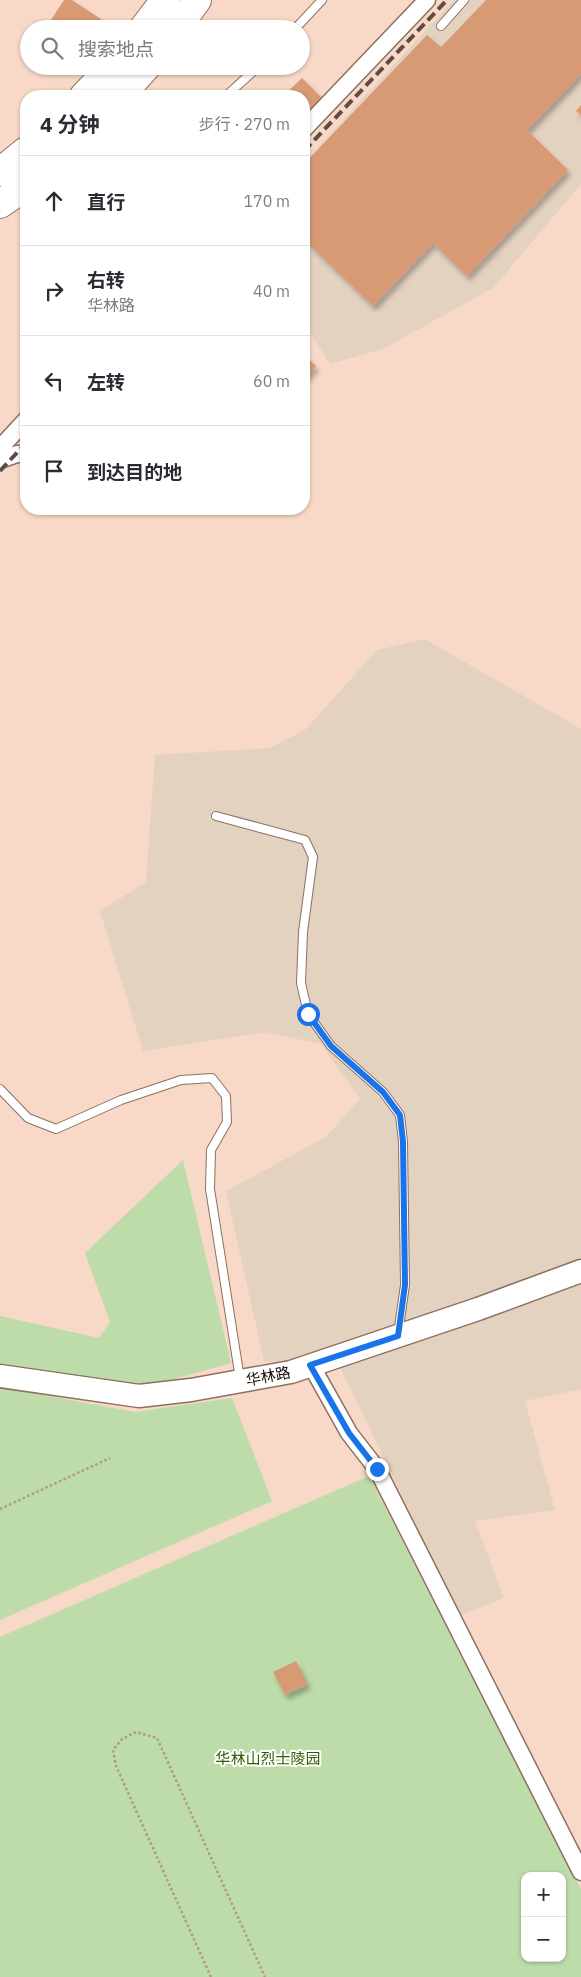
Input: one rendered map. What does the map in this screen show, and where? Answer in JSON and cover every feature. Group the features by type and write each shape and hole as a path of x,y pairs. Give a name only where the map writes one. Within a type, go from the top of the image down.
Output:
{"highway":[{"path":"150,20 165,0"},
{"path":"183,20 197,0"},
{"path":"90,90 104,75"},
{"path":"128,90 140,75"},
{"path":"0,172 20,156"}],"street":[{"path":"310,123 427,0"},
{"path":"0,448 20,426"},
{"path":"0,460 20,454"},
{"name":"华林路","path":"0,1376 139,1396 191,1390 291,1372 581,1271"},
{"path":"310,1365 349,1433 377,1469 581,1872"}],"lane":[{"path":"303,20 322,0"},
{"path":"441,26 464,0"},
{"path":"233,90 249,75"},
{"path":"216,816 305,840 313,857 304,932 301,983 308,1014 331,1046 383,1092 400,1115 403,1142 405,1285 398,1336"},
{"path":"0,1089 28,1118 56,1129 121,1100 181,1080 212,1078 226,1096 227,1122 210,1150 210,1189 241,1381"}],"path":[{"path":"0,1510 110,1458"},
{"path":"211,1977 116,1766 113,1750 122,1739 136,1732 157,1738 265,1977"}],"shaded area":[{"path":"454,0 581,0 581,184 493,288 383,349 330,364 310,332 310,156"},
{"path":"425,639 581,729 581,1389 525,1401 555,1510 475,1521 504,1598 460,1616 339,1365 264,1361 226,1191 326,1137 360,1099 321,1044 265,1032 143,1051 100,911 146,882 155,755 270,748 306,729 377,650"}],"green space":[{"path":"183,1160 231,1363 135,1390 0,1366 0,1316 99,1338 110,1322 85,1253"},
{"path":"0,1387 135,1412 232,1398 272,1501 0,1620"},
{"name":"华林山烈士陵园","path":"369,1476 581,1889 581,1977 0,1977 0,1637"}],"building":[{"path":"64,0 72,0 101,19 100,20 51,20"},
{"path":"486,0 581,0 581,74 527,130 568,170 467,276 433,243 373,306 310,245 310,158 427,35 441,47"},
{"path":"302,78 326,102 310,118 310,90 289,90"},
{"path":"581,105 581,115 576,111"},
{"path":"310,360 316,366 310,373"},
{"path":"296,1661 308,1684 285,1695 273,1672"}],"railway":[{"path":"310,145 447,0"},
{"path":"0,471 20,449"}],"route":[{"path":"308,1014 331,1046 383,1092 400,1115 403,1142 405,1285 398,1336 310,1365 349,1433 377,1469"}]}
